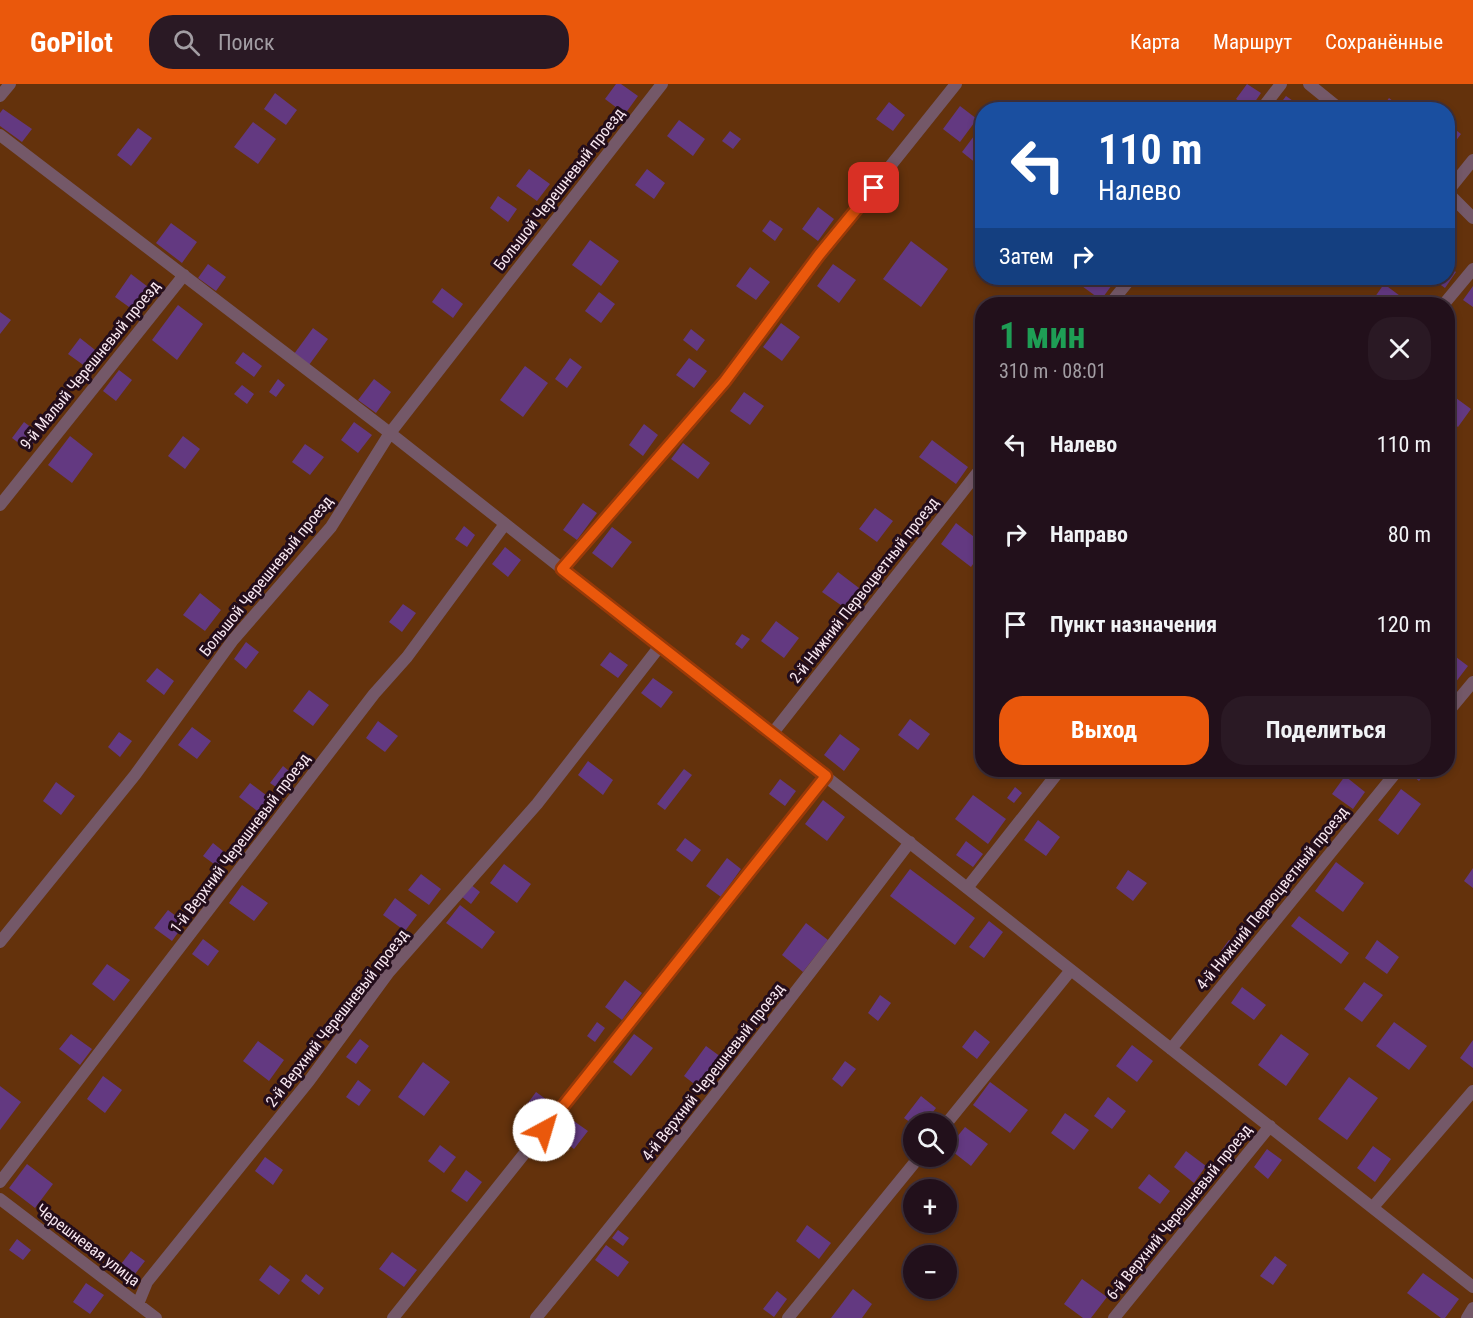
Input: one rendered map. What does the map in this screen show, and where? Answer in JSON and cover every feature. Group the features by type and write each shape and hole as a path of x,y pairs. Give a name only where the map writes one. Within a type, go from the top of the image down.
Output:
{"lane":[{"path":"0,96 10,84"},
{"name":"Большой Черешневый проезд","path":"0,942 135,775 233,640 331,527 390,433 662,84"},
{"path":"562,569 725,381 819,255 956,84"},
{"path":"1267,102 1281,84"},
{"path":"1311,85 1331,102"},
{"path":"0,135 390,433 1473,1287"},
{"path":"1455,183 1473,160"},
{"path":"1455,199 1473,218"},
{"path":"1450,297 1473,269"},
{"name":"9-й Малый Черешневый проезд","path":"0,504 184,275"},
{"path":"1116,297 1125,285"},
{"name":"2-й Нижний Первоцветный проезд","path":"772,734 975,476"},
{"name":"1-й Верхний Черешневый проезд","path":"0,1182 374,694 407,657 506,524"},
{"name":"2-й Верхний Черешневый проезд","path":"138,1304 147,1282 309,1081 389,972 537,804 660,646"},
{"path":"1455,704 1473,682"},
{"path":"393,1318 826,776"},
{"path":"968,888 1055,777"},
{"name":"4-й Нижний Первоцветный проезд","path":"1171,1048 1392,777"},
{"name":"4-й Верхний Черешневый проезд","path":"536,1318 644,1187 783,1010 910,842"},
{"path":"955,1113 1071,970"},
{"path":"1373,1208 1473,1091"},
{"name":"6-й Верхний Черешневый проезд","path":"1114,1318 1270,1126"},
{"path":"788,1318 911,1167"},
{"name":"Черешневая улица","path":"0,1199 156,1318"},
{"path":"1467,1318 1473,1308"}],"shaded area":[{"path":"0,84 1473,84 1473,1318 0,1318"}],"building":[{"path":"616,84 621,84 638,96 625,114 605,99"},
{"path":"1247,84 1261,93 1255,102 1240,102 1236,99"},
{"path":"275,93 297,110 286,125 264,109"},
{"path":"1286,96 1294,102 1282,102"},
{"path":"889,102 905,115 893,131 876,119"},
{"path":"960,106 975,117 975,122 960,142 943,129"},
{"path":"3,109 32,129 22,142 0,126 0,113"},
{"path":"679,120 705,139 693,156 667,136"},
{"path":"253,122 276,139 258,164 234,147"},
{"path":"138,128 152,138 131,166 117,155"},
{"path":"1455,129 1461,134 1455,142"},
{"path":"730,131 741,139 733,149 722,141"},
{"path":"974,136 975,137 975,162 962,152"},
{"path":"529,169 550,184 537,201 516,186"},
{"path":"647,169 665,183 654,199 635,185"},
{"path":"498,196 517,209 508,222 490,208"},
{"path":"818,207 834,219 818,241 802,229"},
{"path":"770,220 783,229 775,241 762,231"},
{"path":"171,223 197,242 182,263 156,243"},
{"path":"590,240 619,261 601,286 572,265"},
{"path":"911,241 948,269 921,307 883,279"},
{"path":"208,264 226,277 216,291 198,278"},
{"path":"833,264 856,280 839,303 817,286"},
{"path":"750,267 770,282 756,300 736,286"},
{"path":"131,274 152,290 136,312 115,297"},
{"path":"1081,285 1112,285 1103,297 1097,297"},
{"path":"1385,285 1402,297 1375,297"},
{"path":"1473,286 1473,307 1463,300"},
{"path":"442,288 463,304 453,318 432,302"},
{"path":"599,292 615,304 601,323 585,311"},
{"path":"178,305 203,324 177,360 152,340"},
{"path":"0,312 11,320 0,334"},
{"path":"781,323 800,337 782,361 763,347"},
{"path":"313,328 328,339 309,365 294,354"},
{"path":"691,329 705,340 697,351 683,340"},
{"path":"80,338 104,357 93,372 68,354"},
{"path":"243,352 262,366 254,377 235,363"},
{"path":"570,358 582,367 567,388 555,379"},
{"path":"689,358 707,371 694,388 676,375"},
{"path":"525,366 548,383 523,417 500,400"},
{"path":"119,370 132,380 116,401 103,391"},
{"path":"278,379 285,385 276,397 269,392"},
{"path":"374,379 391,392 376,413 358,400"},
{"path":"242,385 254,394 247,404 234,394"},
{"path":"744,392 764,406 750,425 730,411"},
{"path":"1456,398 1471,409 1458,427 1455,425"},
{"path":"24,422 40,434 28,450 12,438"},
{"path":"354,422 372,435 358,453 341,440"},
{"path":"644,424 658,435 643,456 629,445"},
{"path":"70,436 93,454 72,483 48,465"},
{"path":"183,436 200,449 185,469 168,456"},
{"path":"932,440 968,467 956,484 919,457"},
{"path":"683,443 710,463 698,479 671,459"},
{"path":"305,444 324,457 310,475 292,462"},
{"path":"583,503 597,513 577,540 563,530"},
{"path":"875,508 893,521 877,542 859,529"},
{"path":"956,523 975,538 975,561 971,567 941,544"},
{"path":"464,526 475,535 467,547 455,539"},
{"path":"612,527 632,542 612,568 592,553"},
{"path":"505,547 521,560 508,577 492,564"},
{"path":"838,572 859,588 845,608 822,592"},
{"path":"200,593 221,610 205,631 183,615"},
{"path":"403,604 416,613 402,632 389,622"},
{"path":"776,621 799,638 784,658 761,641"},
{"path":"742,634 750,639 742,649 735,644"},
{"path":"246,642 259,652 246,669 234,659"},
{"path":"610,652 628,665 618,678 600,665"},
{"path":"1455,656 1468,666 1455,683"},
{"path":"157,668 174,681 164,695 146,681"},
{"path":"653,678 673,692 661,708 641,693"},
{"path":"309,690 329,705 313,726 293,711"},
{"path":"910,719 930,734 918,750 898,735"},
{"path":"378,721 398,736 385,752 366,738"},
{"path":"192,727 211,741 197,759 178,745"},
{"path":"119,732 132,741 120,757 108,747"},
{"path":"840,734 860,749 844,771 824,755"},
{"path":"588,761 613,780 603,795 578,775"},
{"path":"283,766 294,775 282,791 270,783"},
{"path":"684,769 692,775 665,810 657,804"},
{"path":"1344,777 1365,792 1353,809 1332,794"},
{"path":"780,779 796,791 785,806 769,794"},
{"path":"56,782 75,796 61,815 43,801"},
{"path":"250,783 270,798 260,813 239,797"},
{"path":"1015,787 1022,793 1014,803 1007,798"},
{"path":"1401,789 1421,804 1398,835 1378,820"},
{"path":"973,795 1006,819 988,844 955,819"},
{"path":"823,800 845,817 827,841 805,824"},
{"path":"1038,820 1060,837 1046,856 1024,840"},
{"path":"685,838 701,850 692,862 676,850"},
{"path":"966,841 983,854 973,867 956,855"},
{"path":"213,843 228,855 218,867 203,856"},
{"path":"727,858 741,869 721,897 706,886"},
{"path":"1336,862 1364,883 1343,912 1315,891"},
{"path":"504,864 531,884 517,903 490,883"},
{"path":"1473,868 1473,888 1464,881"},
{"path":"910,869 975,918 955,945 890,896"},
{"path":"1128,870 1147,883 1133,901 1116,888"},
{"path":"421,874 441,889 429,905 408,890"},
{"path":"470,884 480,892 471,904 461,896"},
{"path":"242,885 268,903 254,921 229,903"},
{"path":"395,898 417,915 405,931 383,915"},
{"path":"460,905 495,932 482,949 446,923"},
{"path":"168,910 185,923 172,941 154,928"},
{"path":"1299,916 1349,953 1341,964 1291,926"},
{"path":"989,921 1003,932 984,958 969,947"},
{"path":"806,923 828,940 803,972 782,955"},
{"path":"203,939 219,951 208,966 192,954"},
{"path":"1229,940 1240,948 1232,959 1221,951"},
{"path":"1377,940 1399,957 1387,974 1365,958"},
{"path":"107,964 130,980 114,1001 92,984"},
{"path":"625,980 642,993 622,1020 605,1007"},
{"path":"1364,982 1383,995 1362,1022 1344,1009"},
{"path":"1242,987 1266,1005 1254,1020 1231,1003"},
{"path":"880,995 891,1003 878,1021 868,1013"},
{"path":"597,1022 605,1028 595,1042 587,1036"},
{"path":"1394,1022 1427,1046 1409,1070 1376,1046"},
{"path":"975,1030 990,1042 977,1059 962,1047"},
{"path":"71,1034 92,1049 80,1065 59,1049"},
{"path":"634,1034 653,1048 631,1076 613,1062"},
{"path":"1281,1034 1309,1054 1286,1086 1258,1065"},
{"path":"360,1039 369,1046 356,1064 346,1057"},
{"path":"1473,1040 1473,1068 1460,1058"},
{"path":"258,1041 284,1060 269,1081 243,1061"},
{"path":"1132,1045 1153,1061 1137,1082 1116,1066"},
{"path":"706,1046 721,1057 698,1087 684,1076"},
{"path":"845,1061 856,1069 842,1087 832,1079"},
{"path":"423,1062 450,1082 424,1116 398,1097"},
{"path":"103,1076 122,1090 105,1113 87,1099"},
{"path":"1349,1077 1378,1098 1347,1140 1318,1119"},
{"path":"358,1080 371,1090 359,1106 346,1097"},
{"path":"990,1082 1028,1110 1010,1133 973,1105"},
{"path":"0,1086 21,1102 0,1130"},
{"path":"536,1092 550,1102 539,1118 525,1107"},
{"path":"921,1096 936,1108 932,1113 908,1113"},
{"path":"1108,1097 1126,1111 1112,1129 1094,1116"},
{"path":"1065,1113 1089,1130 1074,1150 1051,1133"},
{"path":"571,1119 588,1131 574,1149 558,1137"},
{"path":"965,1127 988,1144 971,1166 957,1155 957,1137"},
{"path":"440,1145 456,1157 444,1173 428,1161"},
{"path":"1373,1146 1391,1159 1375,1182 1357,1168"},
{"path":"1267,1149 1282,1160 1268,1179 1254,1167"},
{"path":"1186,1151 1206,1166 1194,1183 1174,1167"},
{"path":"265,1157 283,1170 273,1185 255,1171"},
{"path":"27,1164 53,1184 35,1208 9,1188"},
{"path":"466,1170 482,1182 467,1202 451,1191"},
{"path":"1149,1174 1170,1191 1160,1204 1138,1188"},
{"path":"807,1225 831,1243 819,1259 796,1241"},
{"path":"618,1230 629,1238 623,1246 612,1238"},
{"path":"17,1239 31,1250 23,1260 9,1250"},
{"path":"606,1245 629,1262 618,1277 595,1260"},
{"path":"131,1251 145,1261 132,1278 118,1268"},
{"path":"392,1252 417,1270 404,1287 379,1269"},
{"path":"1275,1256 1287,1265 1273,1285 1260,1276"},
{"path":"270,1265 290,1280 279,1295 259,1280"},
{"path":"1423,1273 1459,1299 1445,1318 1441,1318 1407,1293"},
{"path":"306,1274 324,1288 319,1295 301,1281"},
{"path":"1082,1279 1107,1297 1091,1318 1083,1318 1064,1304"},
{"path":"86,1283 104,1295 90,1314 73,1302"},
{"path":"853,1289 872,1304 862,1318 831,1318"},
{"path":"777,1291 787,1299 774,1317 763,1309"}],"route":[{"path":"544,1130 826,776 562,569 725,381 819,255 874,188"}]}
